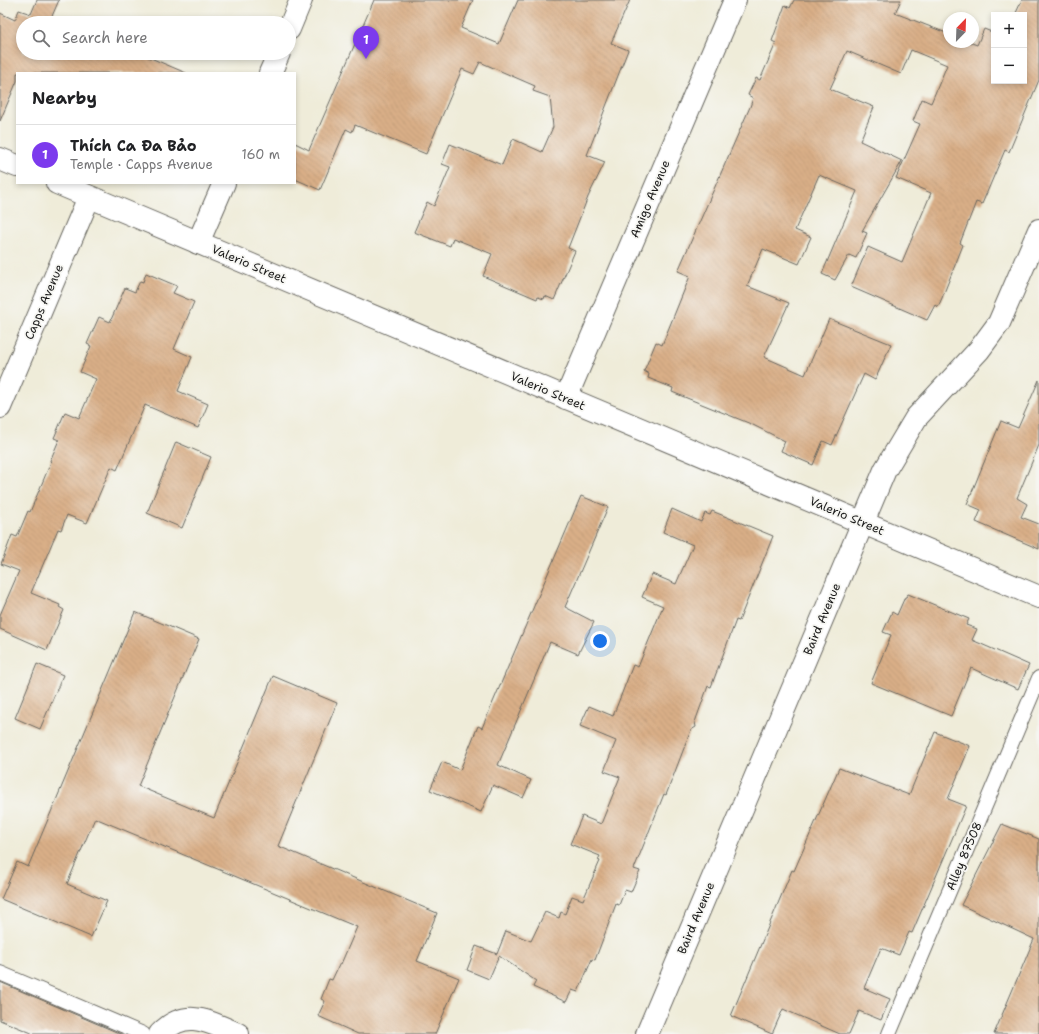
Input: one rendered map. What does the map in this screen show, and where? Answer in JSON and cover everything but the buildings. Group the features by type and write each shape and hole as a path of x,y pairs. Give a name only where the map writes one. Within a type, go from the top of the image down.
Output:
{"street":[{"path":"294,16 301,0"},
{"name":"Amigo Avenue","path":"566,398 735,0"},
{"path":"270,72 276,60"},
{"path":"0,159 16,166"},
{"name":"Valerio Street","path":"59,184 1039,597"},
{"path":"198,243 224,184"},
{"name":"Capps Avenue","path":"0,407 89,197"},
{"name":"Baird Avenue","path":"647,1034 885,470 916,418 979,350 999,322 1039,230"},
{"path":"160,1034 168,1026 184,1019 202,1019 238,1034"}],"lane":[{"name":"Alley 87508","path":"889,1034 1039,678"},
{"path":"0,973 143,1034"}],"place":[{"name":"Thích Ca Đa Bảo","path":"366,59"}]}
